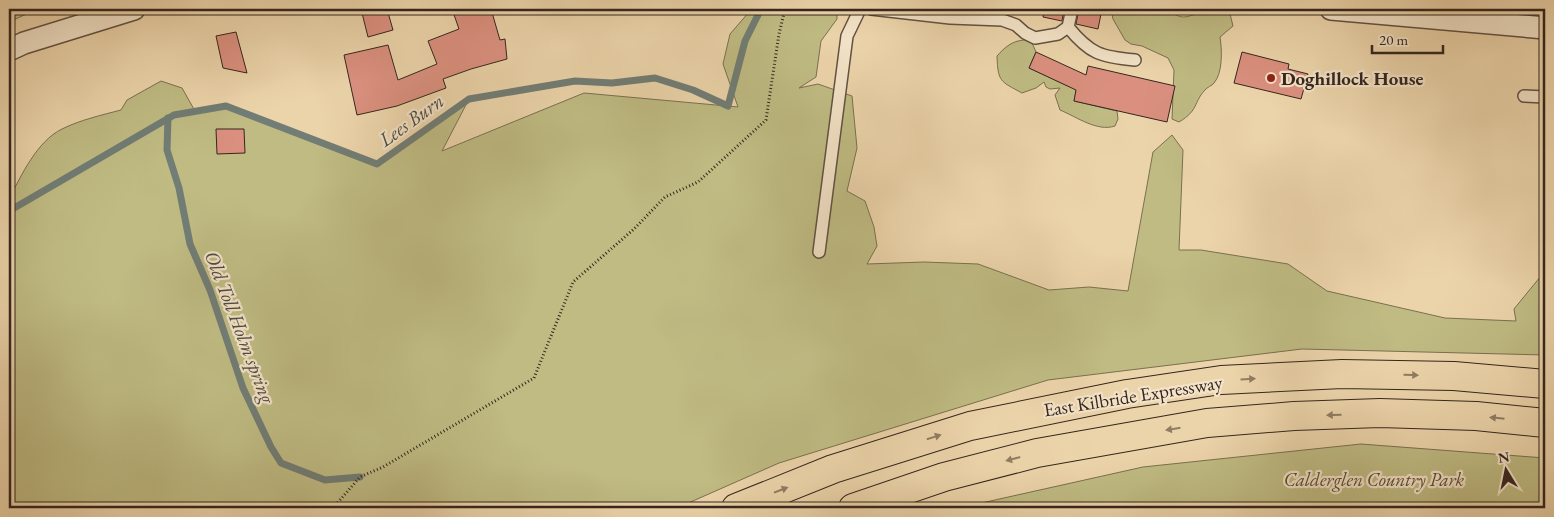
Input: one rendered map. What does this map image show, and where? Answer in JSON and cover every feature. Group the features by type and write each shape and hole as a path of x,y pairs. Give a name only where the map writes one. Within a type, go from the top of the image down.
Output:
{"highway":[{"name":"East Kilbride Expressway","path":"736,508 833,470 970,426 1127,394 1221,380 1342,374 1454,376 1545,384"},
{"name":"East Kilbride Expressway","path":"853,508 944,477 1037,453 1208,423 1294,416 1380,413 1476,416 1545,423"}],"street":[{"path":"9,50 24,43 134,9"},
{"path":"1331,9 1545,28"}],"lane":[{"path":"819,252 847,36 860,9"},
{"path":"870,9 950,18 1002,20 1016,25 1034,38 1058,34 1068,27 1072,9"},
{"path":"1068,27 1085,46 1100,54 1113,58 1135,60"},
{"path":"1524,96 1545,97"}],"path":[{"path":"333,508 360,477 383,467 534,378 573,282 634,229 665,197 698,182 766,120 779,34 785,9"},
{"path":"1355,508 1404,505 1503,508"}],"green space":[{"path":"9,9 23,9 31,12 9,22"},
{"path":"767,9 837,9 837,19 821,41 816,77 799,88 818,84 852,96 857,148 847,191 865,201 874,227 877,246 867,264 924,262 978,264 1049,290 1089,287 1128,291 1153,152 1172,135 1183,150 1179,250 1201,250 1288,264 1327,291 1445,318 1516,321 1514,309 1545,271 1545,331 1540,330 1545,355 1302,349 1048,380 779,463 677,508 9,508 9,199 37,150 62,129 91,118 121,110 127,100 161,81 182,88 195,111 226,106 377,164 469,99 442,151 584,93 738,107 723,64 730,34 750,11"},
{"path":"1111,9 1168,9 1174,14 1184,17 1209,11 1230,14 1233,26 1220,37 1221,61 1217,79 1201,95 1190,114 1179,122 1172,119 1174,70 1168,58 1125,40 1113,19"},
{"path":"1024,40 1032,43 1036,52 1029,68 1068,86 1077,86 1074,101 1117,111 1118,119 1115,126 1101,127 1094,125 1060,110 1055,95 1060,88 1050,89 1046,87 1044,82 1036,88 1022,93 1005,83 998,71 997,56 1009,45"},
{"name":"Calderglen Country Park","path":"1361,444 1545,458 1545,508 959,508 1143,467"}],"building":[{"path":"361,9 387,9 393,30 368,37"},
{"path":"452,9 491,9 500,40 505,39 507,59 443,79 446,88 397,106 357,115 344,55 388,45 398,80 437,64 428,41 459,29"},
{"path":"1044,9 1064,9 1062,21 1043,17"},
{"path":"1079,9 1102,9 1098,29 1076,24"},
{"path":"236,32 247,73 223,68 216,36"},
{"path":"1036,52 1086,75 1088,66 1175,86 1167,122 1074,101 1076,90 1029,68"},
{"name":"Doghillock House","path":"1242,52 1289,64 1288,69 1308,74 1301,99 1234,83"},
{"path":"216,129 244,129 245,153 217,154"}],"waterway":[{"name":"Lees Burn","path":"9,211 174,115 226,106 377,164 469,99 575,81 612,83 655,78 693,90 728,106 745,41 761,9"},
{"name":"Old Toll Holm spring","path":"168,118 167,150 179,188 190,244 210,290 243,388 271,447 281,463 325,480 360,477"}],"place":[{"name":"Doghillock House","path":"1271,78"}]}
